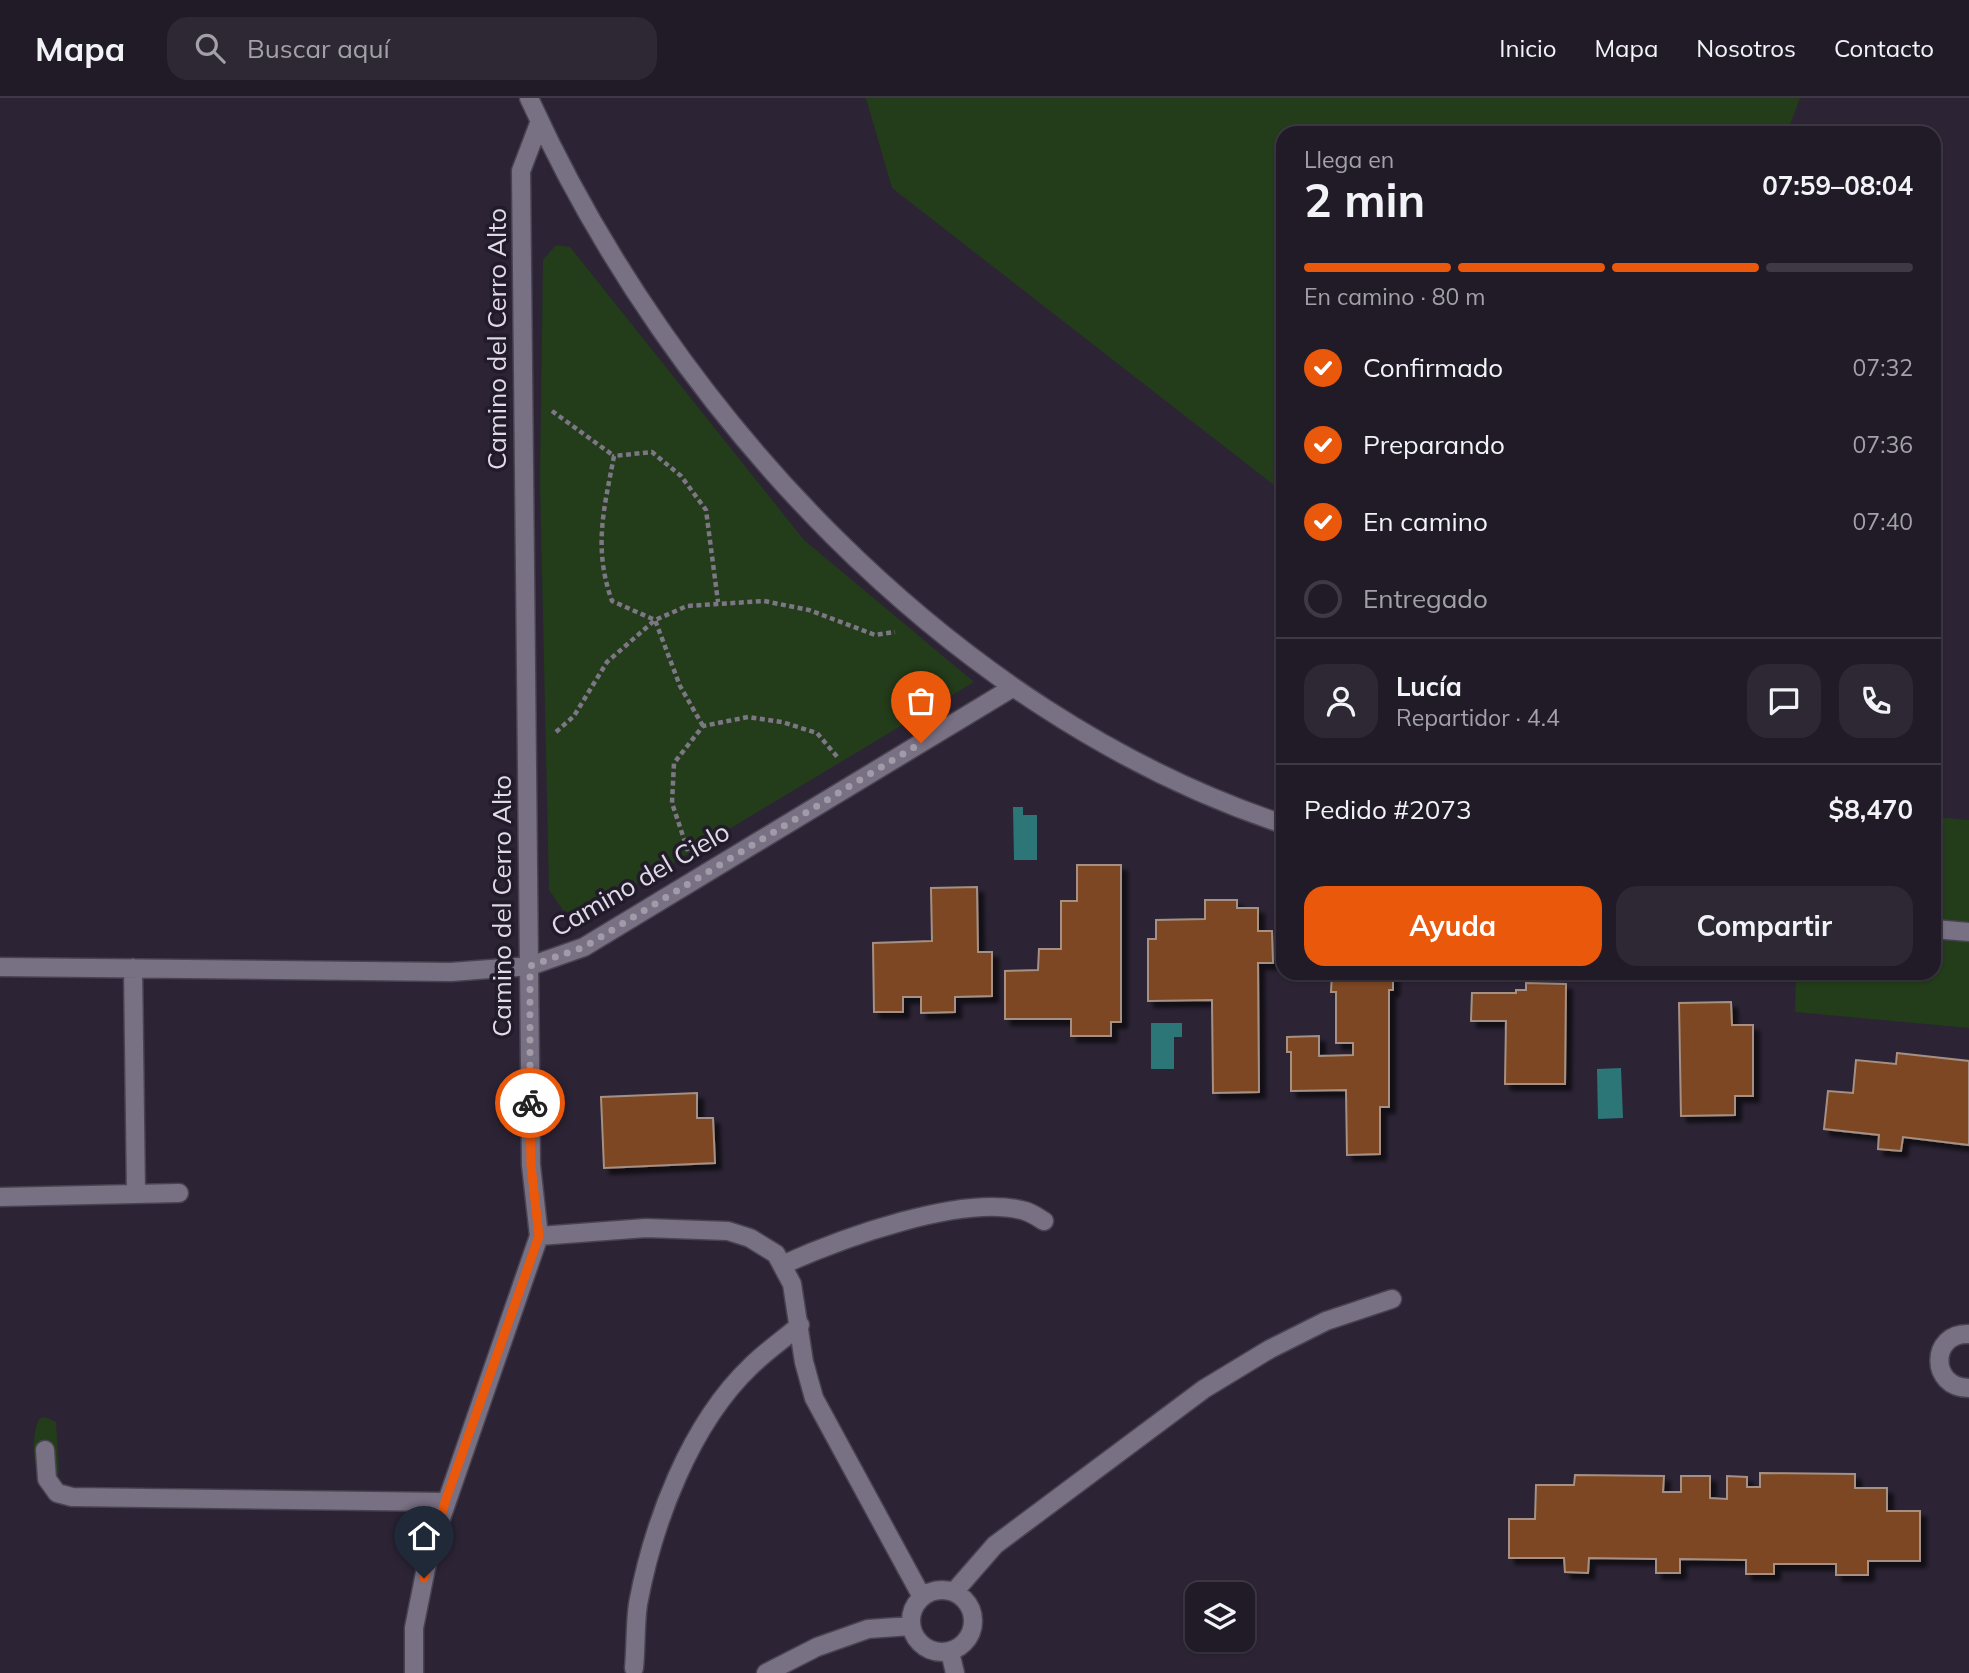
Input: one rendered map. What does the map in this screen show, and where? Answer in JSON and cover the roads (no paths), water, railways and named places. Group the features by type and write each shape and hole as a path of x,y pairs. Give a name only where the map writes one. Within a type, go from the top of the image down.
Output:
{"street":[{"path":"529,98 616,260 706,389 765,461 828,529 931,626 1012,688 1127,757 1187,787 1276,821"},
{"name":"Camino del Cerro Alto","path":"414,1673 414,1628 429,1553 539,1236 531,1165 521,171 540,121"},
{"name":"Camino del Cielo","path":"0,967 451,972 530,966 584,947 1012,688"},
{"path":"1941,930 1969,932"},
{"path":"133,968 136,1194"},
{"path":"0,1197 179,1193"},
{"path":"782,1265 850,1238 942,1212 998,1209 1026,1211 1044,1221"},
{"path":"539,1236 646,1228 728,1231 750,1238 776,1254 792,1284 804,1362 814,1398 922,1597"},
{"path":"954,1592 995,1545 1204,1389 1270,1349 1326,1321 1392,1299"},
{"path":"635,1668 638,1605 656,1532 680,1470 712,1416 750,1366 800,1325"},
{"path":"1969,1334 1948,1340 1939,1355 1938,1364 1945,1380 1961,1388 1969,1388"},
{"path":"45,1450 47,1479 57,1493 72,1497 445,1502"},
{"path":"943,1590 954,1592 968,1604 973,1623 967,1641 950,1652 939,1653 920,1644 911,1626 916,1605 922,1597 943,1590"},
{"path":"766,1673 817,1647 868,1629 911,1626"},
{"path":"950,1652 955,1673"}]}
